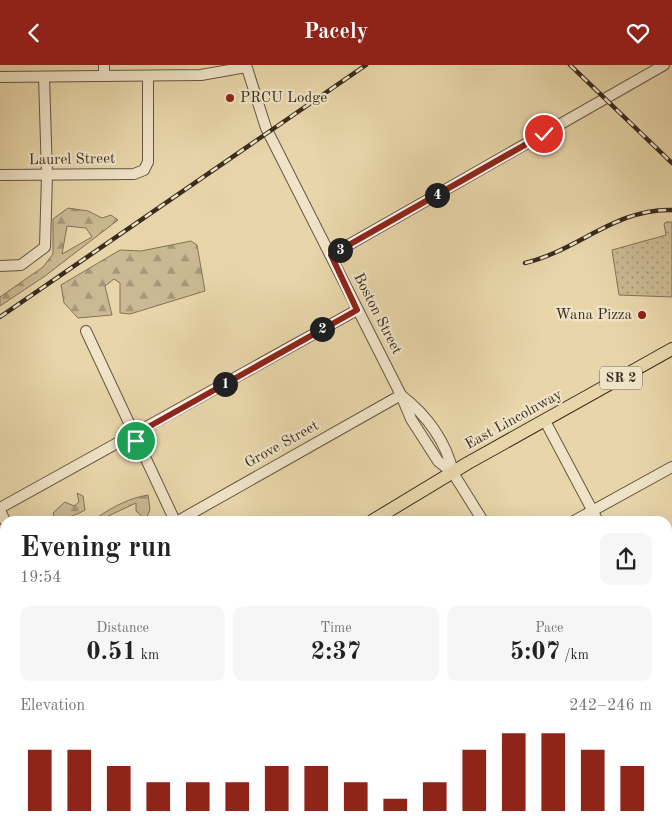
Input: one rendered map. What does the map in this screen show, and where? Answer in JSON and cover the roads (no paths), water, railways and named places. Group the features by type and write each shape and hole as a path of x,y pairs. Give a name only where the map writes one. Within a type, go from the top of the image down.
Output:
{"main road":[{"name":"East Lincolnway","path":"380,516 672,349"}],"street":[{"path":"104,65 104,76"},
{"path":"331,255 664,65"},
{"path":"0,77 208,75 246,66"},
{"name":"Boston Street","path":"246,66 258,102 277,138 286,165 401,395 411,419 438,461 453,473 479,516"},
{"name":"Laurel Street","path":"0,175 134,174 144,170 148,162 148,76"},
{"path":"0,266 21,265 45,247 47,175 44,77"},
{"path":"0,509 357,310"},
{"path":"86,331 174,516"},
{"name":"Grove Street","path":"185,516 401,395"},
{"path":"545,421 595,516"},
{"path":"583,516 672,467"}],"railway":[{"path":"0,317 366,65"},
{"path":"570,65 672,163"},
{"path":"525,263 544,257 633,216 652,211 672,210"}],"place":[{"name":"PRCU Lodge","path":"230,98"},
{"name":"Wana Pizza","path":"642,315"}]}
